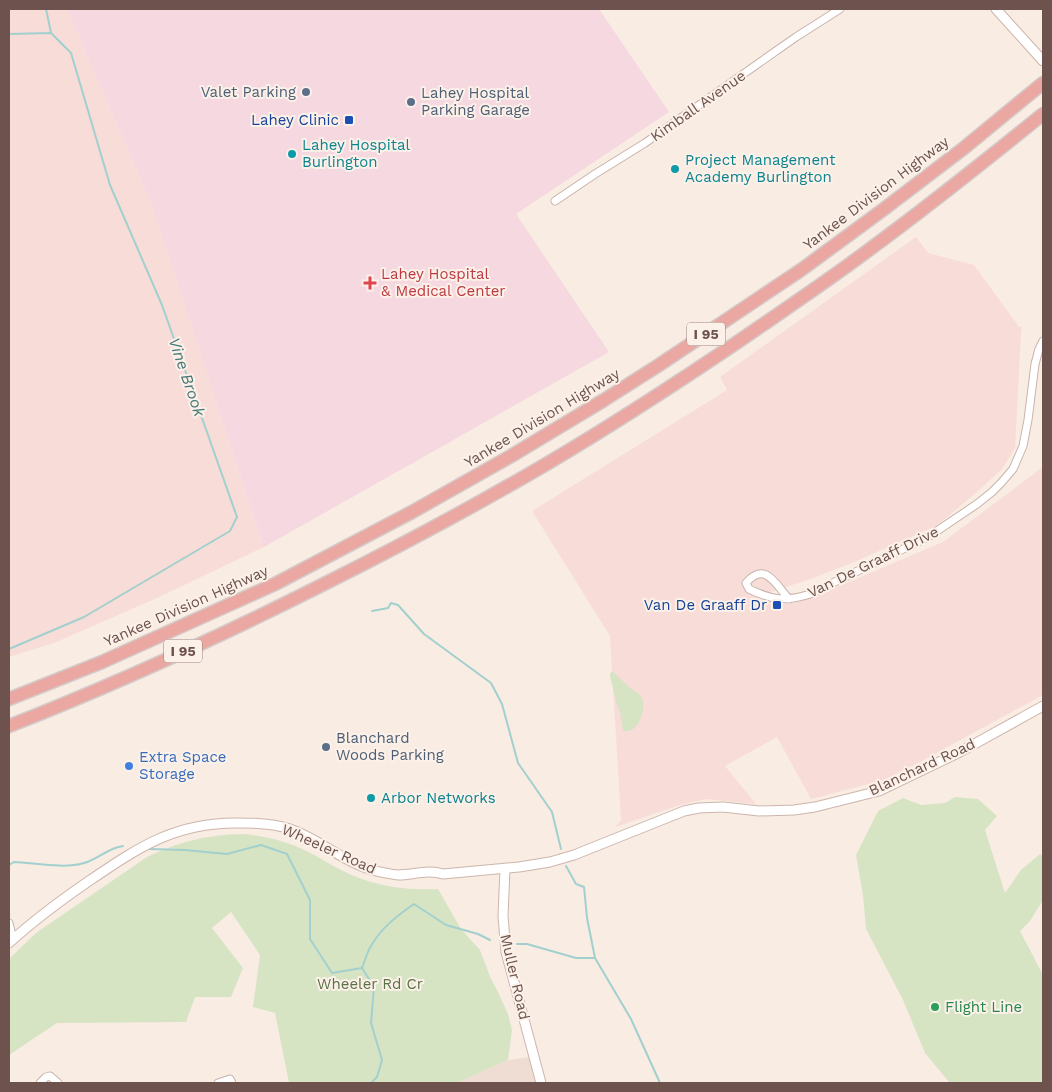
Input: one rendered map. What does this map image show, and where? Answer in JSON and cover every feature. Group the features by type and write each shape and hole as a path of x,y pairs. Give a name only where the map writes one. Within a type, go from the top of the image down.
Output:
{"highway":[{"name":"Yankee Division Highway","path":"9,700 102,662 275,584 412,512 512,456 659,365 801,270 964,148 1041,85"},
{"name":"I 95","path":"9,726 150,666 261,615 386,553 545,465 706,363 864,254 1043,114"}],"main road":[{"path":"996,9 1043,61"},
{"name":"Blanchard Road","path":"505,869 532,866 574,855 670,817 708,806 759,811 794,810 815,807 879,791 960,752 1043,706"},
{"name":"Wheeler Road","path":"11,941 61,900 131,853 173,832 210,823 254,823 291,829 359,865 385,873 398,874 436,871 443,874 505,869"},
{"name":"Muller Road","path":"505,869 503,916 506,952 540,1083"}],"street":[{"name":"Kimball Avenue","path":"555,202 645,143 796,37 840,9"},
{"name":"Van De Graaff Drive","path":"789,599 770,576 764,573 754,576 746,583 749,590 775,599 789,599 810,594 928,537 977,504 1001,484 1013,469 1023,446 1035,364 1043,341"},
{"path":"9,923 11,941"},
{"path":"40,1083 50,1076 58,1083"},
{"path":"218,1083 230,1079 232,1083"}],"shaded area":[{"path":"9,9 67,9 150,201 264,547 159,597 54,643 9,657"},
{"name":"Lahey Hospital & Medical Center","path":"67,9 599,9 669,112 516,214 609,352 264,547 150,201"},
{"path":"916,237 928,253 974,265 1019,327 1022,327 1015,448 1002,469 936,526 811,579 767,593 752,585 744,589 761,600 781,604 795,603 816,596 943,542 1043,467 1043,695 884,780 811,799 777,737 725,766 756,804 706,799 680,805 615,827 621,820 610,636 532,511 727,390 720,377"},
{"path":"538,1056 545,1083 457,1083 508,1060"}],"green space":[{"path":"612,671 642,698 643,708 640,719 632,730 623,731 610,676"},
{"path":"955,797 978,799 997,816 985,830 1005,893 1021,870 1040,854 1043,856 1043,900 1030,921 1020,931 1043,975 1043,1083 950,1083 925,1053 903,1000 866,929 863,895 856,855 878,811 903,798 921,805 945,803"},
{"name":"Wheeler Rd Cr","path":"244,834 269,838 293,845 344,872 371,882 400,888 438,889 461,929 480,950 491,979 508,1014 512,1030 508,1060 457,1083 289,1083 275,1013 253,1007 260,955 231,912 212,928 243,968 231,997 195,997 186,1022 57,1023 9,1055 9,959 36,933 147,857 194,840"}],"waterway":[{"path":"46,9 51,33"},
{"name":"Vine Brook","path":"9,34 51,33 71,53 110,185 162,305 237,517 230,531 84,617 9,649"},
{"path":"372,611 388,608 391,603 398,605 424,634 491,683 502,704 518,763 552,812 561,849"},
{"path":"149,849 227,854 261,845 287,854 310,900 310,939 332,973 362,968"},
{"path":"9,865 14,862 59,866 76,865 123,846"},
{"path":"566,866 576,884 584,887 587,918 595,958 631,1019 660,1083"},
{"path":"362,968 375,939 396,917 414,904 446,925 478,934 490,940"},
{"path":"517,944 527,944 576,958 595,958"},
{"path":"362,968 374,987 371,1023 382,1060 377,1077 371,1083"}],"place":[{"name":"Valet Parking","path":"306,92"},
{"name":"Lahey Hospital Parking Garage","path":"411,102"},
{"name":"Lahey Clinic","path":"349,120"},
{"name":"Lahey Hospital Burlington","path":"292,154"},
{"name":"Project Management Academy Burlington","path":"675,169"},
{"name":"Lahey Hospital & Medical Center","path":"370,283"},
{"name":"Van De Graaff Dr","path":"777,605"},
{"name":"Blanchard Woods Parking","path":"326,747"},
{"name":"Extra Space Storage","path":"129,766"},
{"name":"Arbor Networks","path":"371,798"},
{"name":"Flight Line","path":"935,1007"}]}
